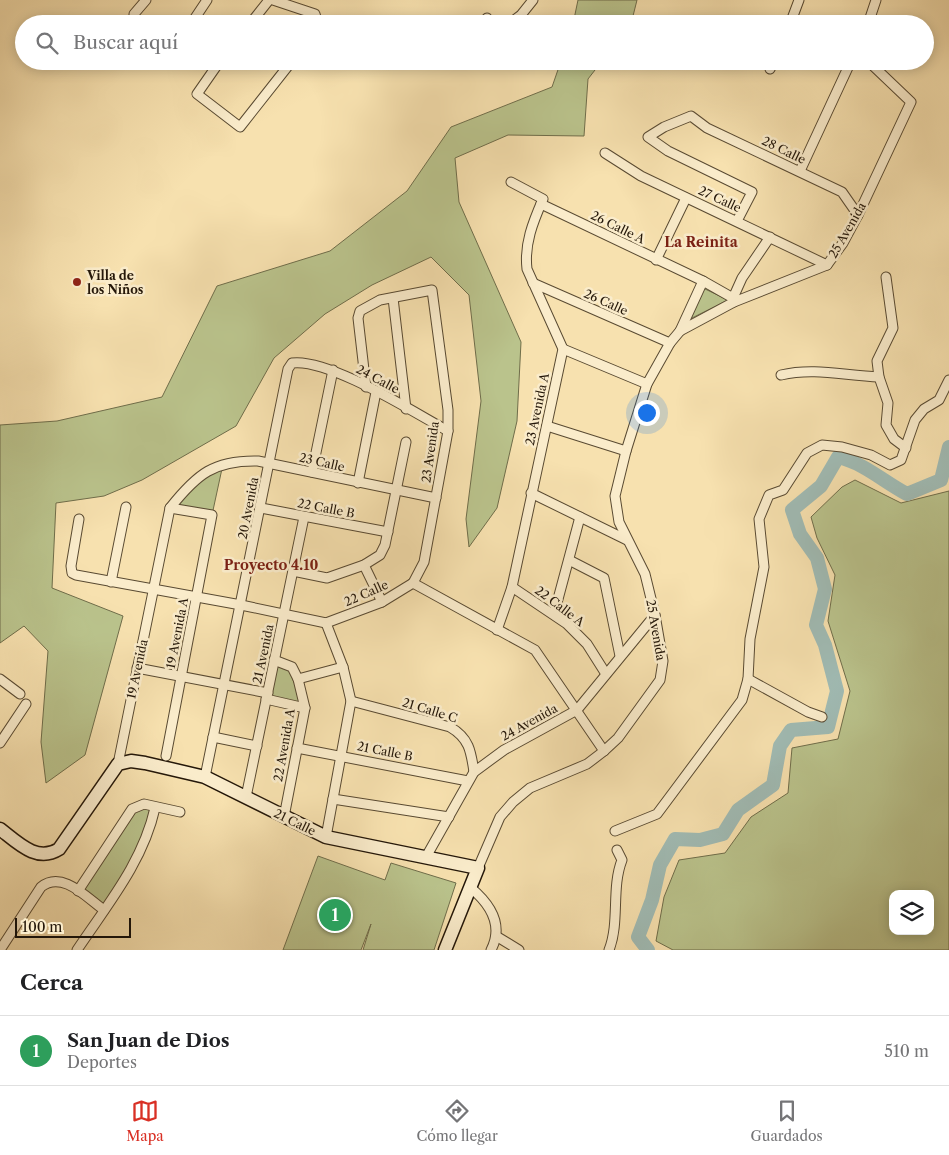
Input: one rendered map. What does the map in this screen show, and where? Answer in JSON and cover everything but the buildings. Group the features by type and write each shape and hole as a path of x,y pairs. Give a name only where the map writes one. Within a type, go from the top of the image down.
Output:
{"street":[{"path":"137,15 146,0"},
{"path":"197,15 207,0"},
{"path":"257,15 269,0"},
{"path":"273,0 315,15"},
{"path":"521,15 533,0"},
{"path":"793,15 799,0"},
{"path":"873,15 876,0"},
{"path":"213,70 197,92 238,127 242,126 285,70"},
{"path":"800,171 847,70"},
{"name":"25 Avenida","path":"680,331 733,300 827,264 843,242 858,215 911,102 877,70"},
{"name":"28 Calle","path":"737,221 752,192 668,151 648,138 664,127 691,116 707,128 842,192 858,215"},
{"name":"27 Calle","path":"605,154 641,176 827,264"},
{"name":"26 Calle A","path":"511,182 542,201 656,260 703,281 733,300"},
{"path":"656,260 686,198"},
{"path":"542,201 528,241 527,270 563,349 647,384"},
{"path":"733,300 742,278 770,237"},
{"path":"886,277 893,328 877,361 878,378 888,403 886,425 894,439 906,448"},
{"name":"25 Avenida","path":"445,950 500,817 513,802 530,788 587,764 604,751 618,738 660,680 663,661 645,574 627,540 615,506 615,496 626,451 647,384 670,343 680,331 703,281"},
{"name":"26 Calle","path":"533,283 670,343"},
{"name":"23 Avenida","path":"393,298 432,290 448,410 448,431 424,562 412,583"},
{"path":"366,387 359,314 380,300 393,298 406,408"},
{"name":"23 Avenida A","path":"497,630 512,587 563,349"},
{"name":"24 Calle","path":"292,363 298,362 333,370 448,431"},
{"name":"20 Avenida","path":"205,776 288,369 292,363"},
{"path":"312,472 333,370"},
{"path":"781,375 800,370 817,370 827,373 846,372 861,377 878,378"},
{"path":"615,831 657,814 742,700 748,679 750,639 764,567 758,519 769,496 783,490 807,454 822,445 842,447 871,455 890,465 901,460 915,420 924,409 938,400 949,380"},
{"path":"358,483 376,392"},
{"path":"547,426 626,451"},
{"path":"293,571 327,578 364,565 380,555 388,532 406,442"},
{"name":"23 Calle","path":"203,472 235,460 269,462 358,483 436,498"},
{"name":"19 Avenida","path":"0,830 30,851 47,855 59,849 118,764 170,508 186,488 203,472"},
{"path":"531,493 627,540"},
{"path":"112,582 126,507"},
{"name":"19 Avenida A","path":"166,756 212,515 170,508"},
{"name":"22 Calle B","path":"261,508 388,532"},
{"name":"21 Avenida","path":"246,797 304,517"},
{"path":"554,614 580,517"},
{"path":"79,519 71,566 72,573 326,623 343,667 351,701 326,837"},
{"path":"569,560 604,578 620,656"},
{"path":"364,565 382,602"},
{"path":"412,583 535,650 604,751"},
{"name":"22 Calle","path":"326,623 382,602 412,583"},
{"name":"22 Calle A","path":"512,587 554,614 587,644 606,674"},
{"name":"24 Avenida","path":"426,857 474,772 504,750 577,710 655,615"},
{"path":"274,660 292,667 298,678 343,667"},
{"path":"137,668 224,684 304,708"},
{"name":"22 Avenida A","path":"284,818 304,708 298,678"},
{"path":"0,679 20,694"},
{"path":"748,679 795,706 822,717"},
{"name":"21 Calle C","path":"351,701 450,728 460,733 471,748 474,772"},
{"path":"0,743 26,704"},
{"path":"214,737 257,746"},
{"name":"21 Calle B","path":"297,748 468,780"},
{"name":"21 Calle","path":"118,764 131,761 205,776 284,818 326,837 478,868"},
{"path":"334,799 449,817"},
{"path":"78,891 128,814 138,805 180,812"},
{"path":"77,950 124,881 142,850 156,808"},
{"path":"609,950 616,906 618,871 622,860 617,850"},
{"path":"0,950 41,887 52,880 58,880 78,891 104,910"},
{"path":"471,888 487,902 494,920 496,936 491,950"},
{"path":"496,936 519,950"}],"green space":[{"path":"578,0 637,0 633,15 575,15"},
{"path":"558,70 595,70 588,79 584,136 508,135 455,158 459,202 521,342 517,421 497,508 469,547 466,519 481,401 469,295 431,257 372,285 325,314 274,358 236,426 142,480 104,496 56,503 52,588 123,616 85,755 46,783 41,742 48,651 24,626 0,643 0,425 57,421 162,397 217,286 330,251 407,191 451,127 552,87"},
{"path":"703,288 728,300 688,320"},
{"path":"223,464 212,515 170,508 186,487"},
{"path":"855,480 901,503 949,491 949,950 673,950 656,941 664,897 679,860 725,853 751,817 788,793 792,748 838,739 850,691 828,621 835,575 817,538 811,517 842,487"},
{"path":"274,660 292,667 305,708 266,699"},
{"path":"155,808 151,826 104,910 78,891 132,809"},
{"path":"318,856 385,880 391,863 456,883 434,950 363,950 371,924 361,950 283,950"}],"waterway":[{"path":"648,950 638,937 652,900 660,865 675,839 700,840 723,834 738,810 773,785 780,746 791,730 828,727 837,691 825,645 816,625 825,589 817,558 800,534 792,510 821,486 838,457 865,468 907,494 941,480 949,447"}],"place":[{"name":"Villa de los Niños","path":"77,282"},
{"name":"San Juan de Dios","path":"335,915"}],"district":[{"name":"La Reinita","path":"701,242"},
{"name":"Proyecto 4.10","path":"271,565"}]}
